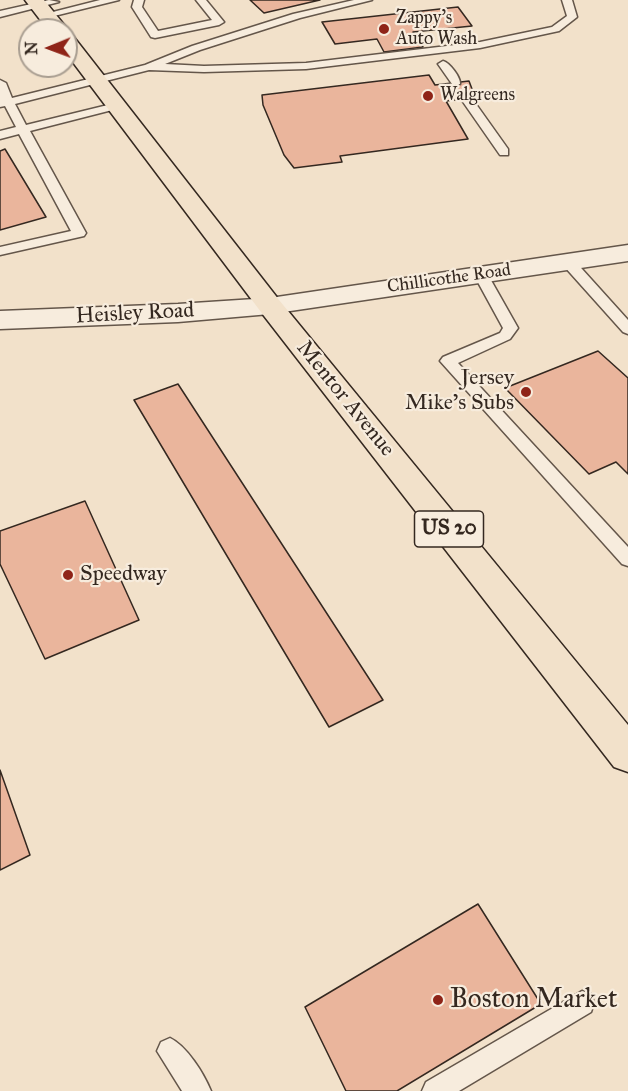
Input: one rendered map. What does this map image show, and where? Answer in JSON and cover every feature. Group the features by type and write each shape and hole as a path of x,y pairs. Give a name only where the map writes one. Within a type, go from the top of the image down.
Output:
{"main road":[{"name":"Mentor Avenue","path":"78,56 270,306 628,754"}],"street":[{"name":"Chillicothe Road","path":"270,306 628,253"},
{"name":"Heisley Road","path":"0,320 178,313 270,306"}],"lane":[{"path":"44,12 68,0"},
{"path":"0,14 44,12 114,0"},
{"path":"139,0 137,7 155,35 219,22 201,0"},
{"path":"4,103 150,68 195,48 285,20 367,0"},
{"path":"150,68 306,66 480,45 555,29 572,17 567,0"},
{"path":"443,64 456,82"},
{"path":"0,83 4,103 23,129 79,232 0,251"},
{"path":"467,99 504,152"},
{"path":"0,135 116,106"},
{"path":"568,262 628,329"},
{"path":"481,275 511,328 505,336 448,362 628,559"},
{"path":"435,1091 582,1003"},
{"path":"170,1051 198,1091"}],"building":[{"path":"250,0 320,0 264,13"},
{"name":"Zappy's Auto Wash","path":"458,7 472,26 413,32 423,47 384,52 377,39 335,44 322,22"},
{"name":"Walgreens","path":"429,75 435,85 469,81 472,89 481,97 446,101 468,139 340,156 342,162 294,168 284,155 263,105 262,95"},
{"path":"5,149 46,217 0,230 0,151"},
{"path":"598,351 628,378 628,474 616,462 589,474 505,388"},
{"path":"178,384 383,700 329,727 134,400"},
{"path":"85,501 139,620 45,659 0,564 0,531"},
{"path":"0,770 30,855 0,870"},
{"path":"478,904 541,1004 397,1091 346,1091 305,1007"}],"place":[{"name":"Zappy's Auto Wash","path":"384,29"},
{"name":"Walgreens","path":"428,96"},
{"name":"Jersey Mike's Subs","path":"526,392"},
{"name":"Speedway","path":"68,575"},
{"name":"Boston Market","path":"438,1000"}]}
